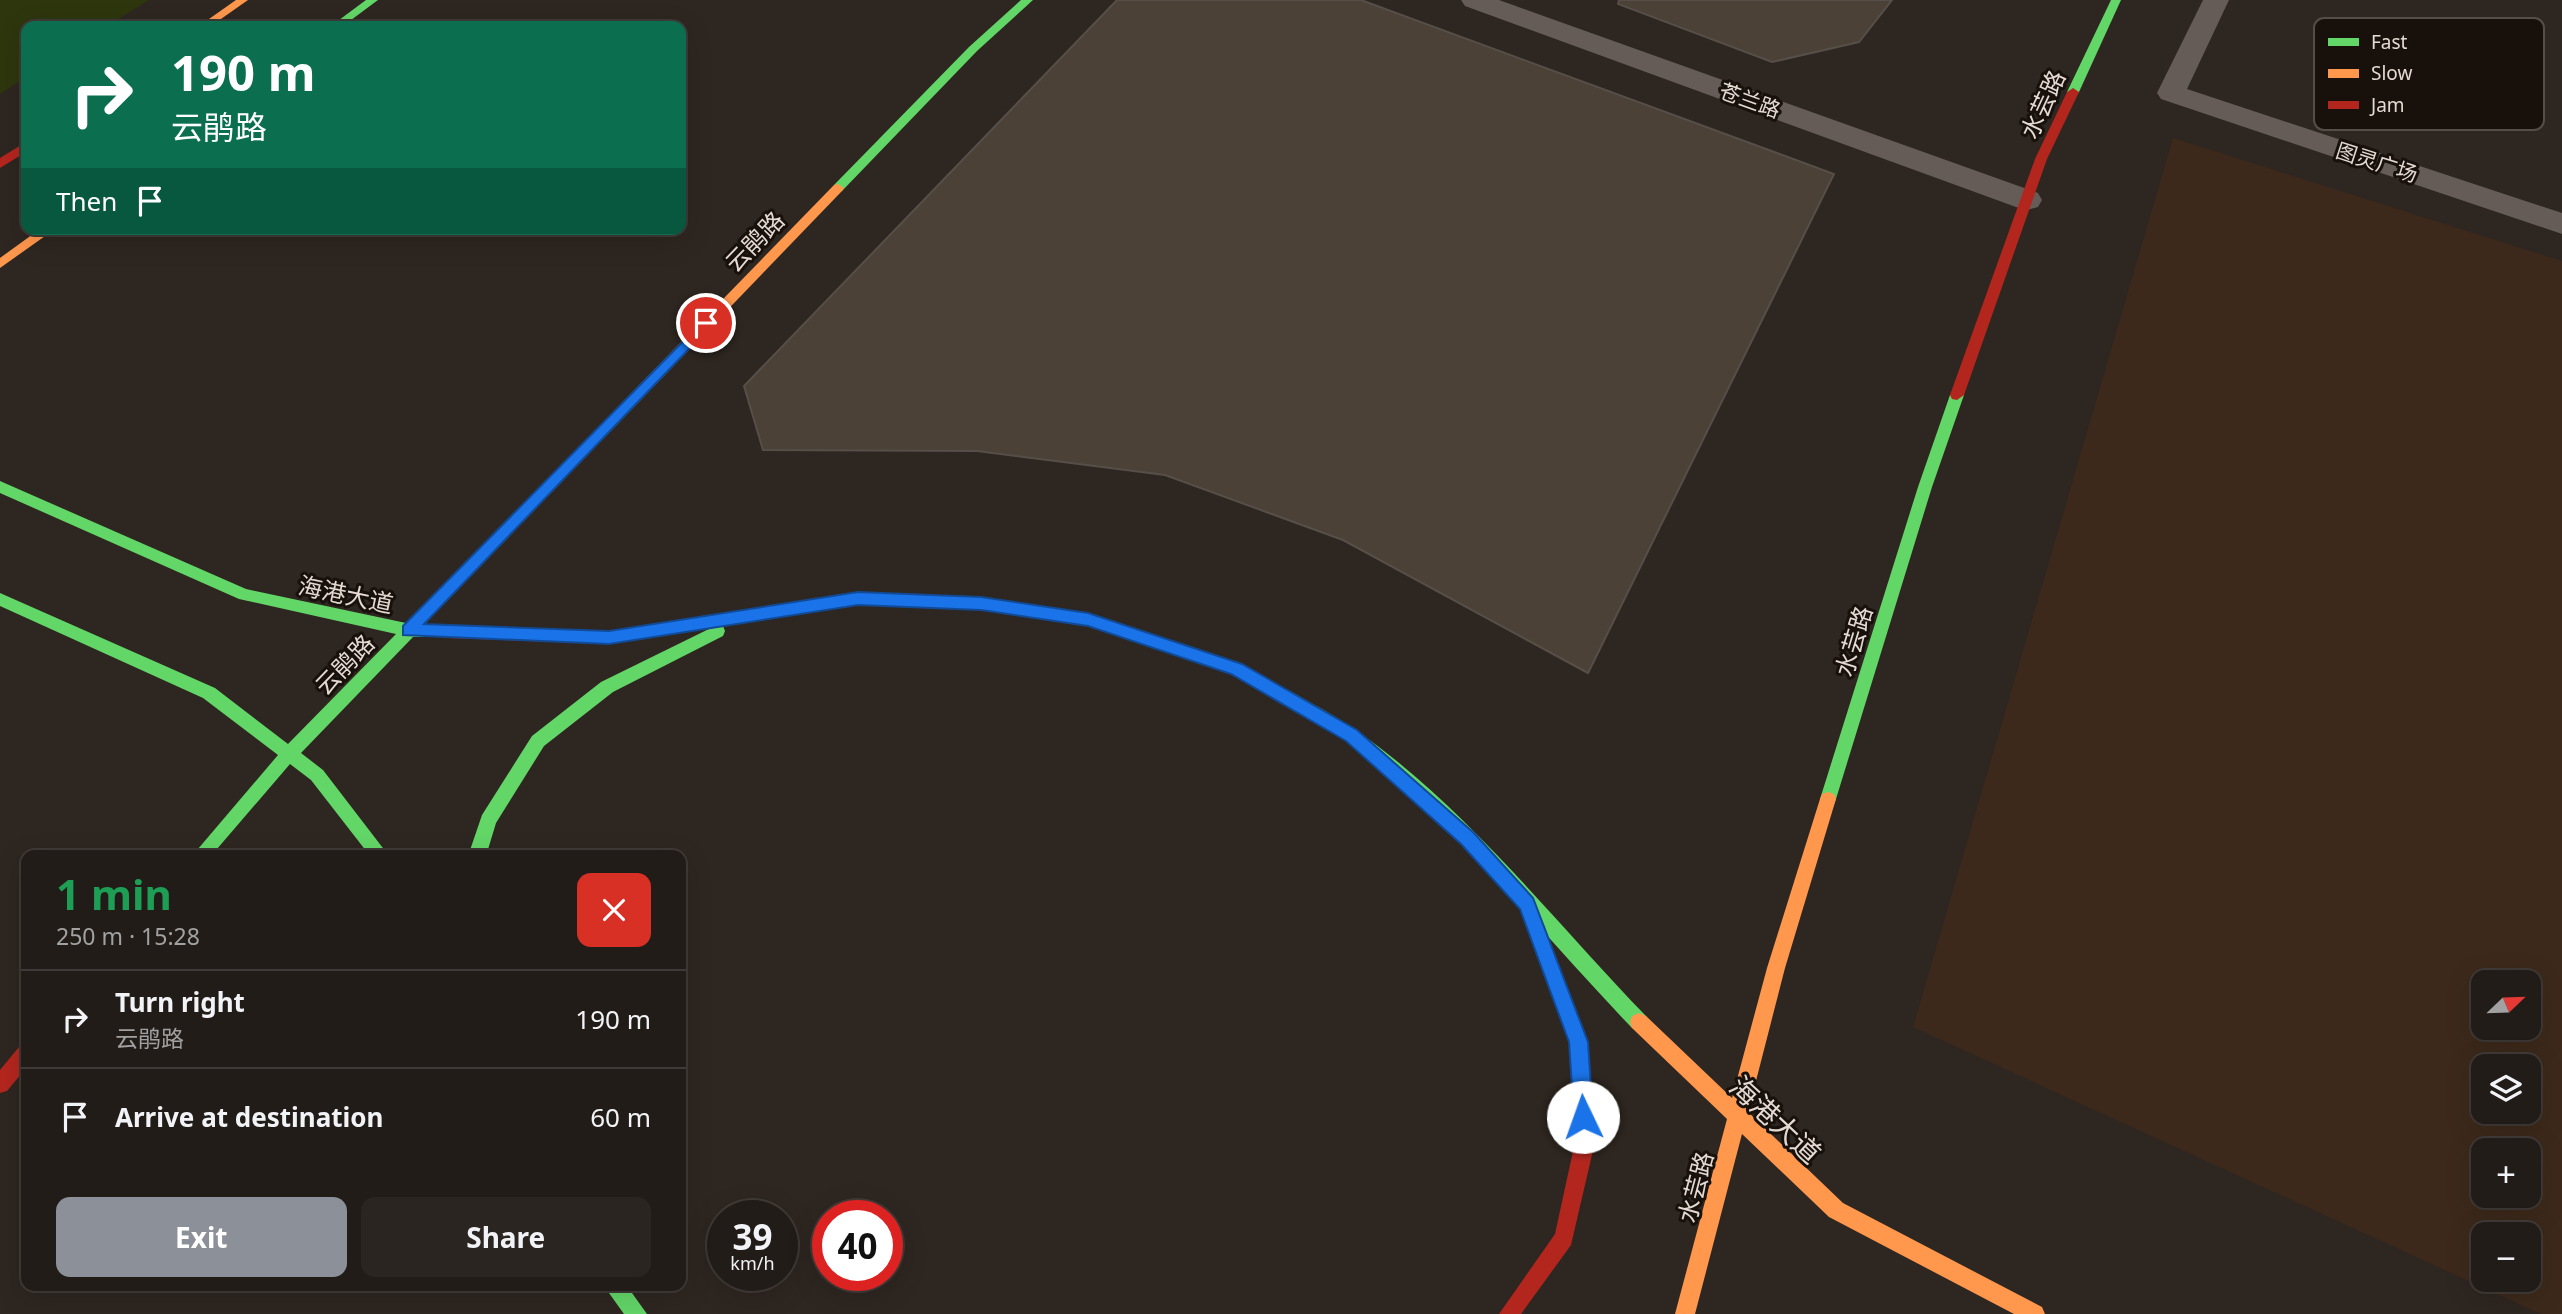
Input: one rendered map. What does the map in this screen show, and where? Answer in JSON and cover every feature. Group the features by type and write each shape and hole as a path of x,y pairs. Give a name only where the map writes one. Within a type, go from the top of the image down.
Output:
{"street":[{"path":"212,21 243,0"},
{"path":"343,21 373,0"},
{"name":"云鹃路","path":"205,850 289,754 408,630 973,48 1028,0"},
{"name":"苍兰路","path":"1474,0 2027,200"},
{"name":"水芸路","path":"1685,1314 1776,968 1925,487 2041,159 2116,0"},
{"name":"图灵广场","path":"2216,0 2171,93 2562,223"},
{"path":"0,164 21,149"},
{"path":"0,264 41,235"},
{"name":"海港大道","path":"0,486 244,595 408,630 609,638 858,599 981,603 1088,620 1237,669 1351,736 1468,838 1572,955 1736,1118 1836,1210 2035,1314"},
{"path":"0,599 209,693 317,775 376,850"},
{"name":"海港大道","path":"479,850 488,820 538,741 607,687 747,616"},
{"name":"海港大道","path":"1509,1314 1564,1238 1585,1142 1579,1042 1527,904"},
{"path":"0,1084 21,1060"},
{"path":"618,1291 637,1314"}],"shaded area":[{"path":"2173,138 2562,261 2562,1314 2541,1314 2493,1292 2541,1292 2541,1222 2471,1222 2471,1282 1913,1027"}],"green space":[{"path":"0,0 149,0 115,21 21,21 21,80 0,94"}],"building":[{"path":"1117,0 1361,0 1834,174 1588,673 1343,540 1165,475 977,451 763,450 744,386"},
{"path":"1619,0 1892,0 1859,42 1772,62 1618,4"}],"traffic: fast":[{"path":"343,21 373,0"},
{"path":"838,188 973,49 1028,0"},
{"path":"2073,92 2116,0"},
{"path":"1828,799 1925,487 1957,395"},
{"path":"0,487 244,595 408,630 447,632"},
{"path":"0,599 209,693 317,775 376,850"},
{"path":"205,850 289,754 437,602"},
{"path":"479,850 488,820 538,741 607,687 717,631"},
{"path":"1273,690 1352,736 1429,801 1639,1022"},
{"path":"618,1291 637,1314"}],"traffic: slow":[{"path":"212,21 243,0"},
{"path":"437,602 838,188"},
{"path":"0,264 41,235"},
{"path":"915,601 981,603 1088,620 1237,669 1273,690"},
{"path":"1685,1314 1776,968 1828,799"},
{"path":"1639,1022 1836,1210 2035,1314"}],"traffic: jam":[{"path":"1957,395 2041,159 2073,92"},
{"path":"0,164 21,149"},
{"path":"447,632 609,638 858,599 915,601"},
{"path":"1509,1314 1564,1238 1585,1142 1579,1042 1535,925"},
{"path":"0,1084 21,1060"}],"route":[{"path":"706,323 408,630 471,635 609,638 858,599 981,603 1088,620 1237,669 1351,736 1468,838 1527,904 1579,1042 1583,1117"}]}
